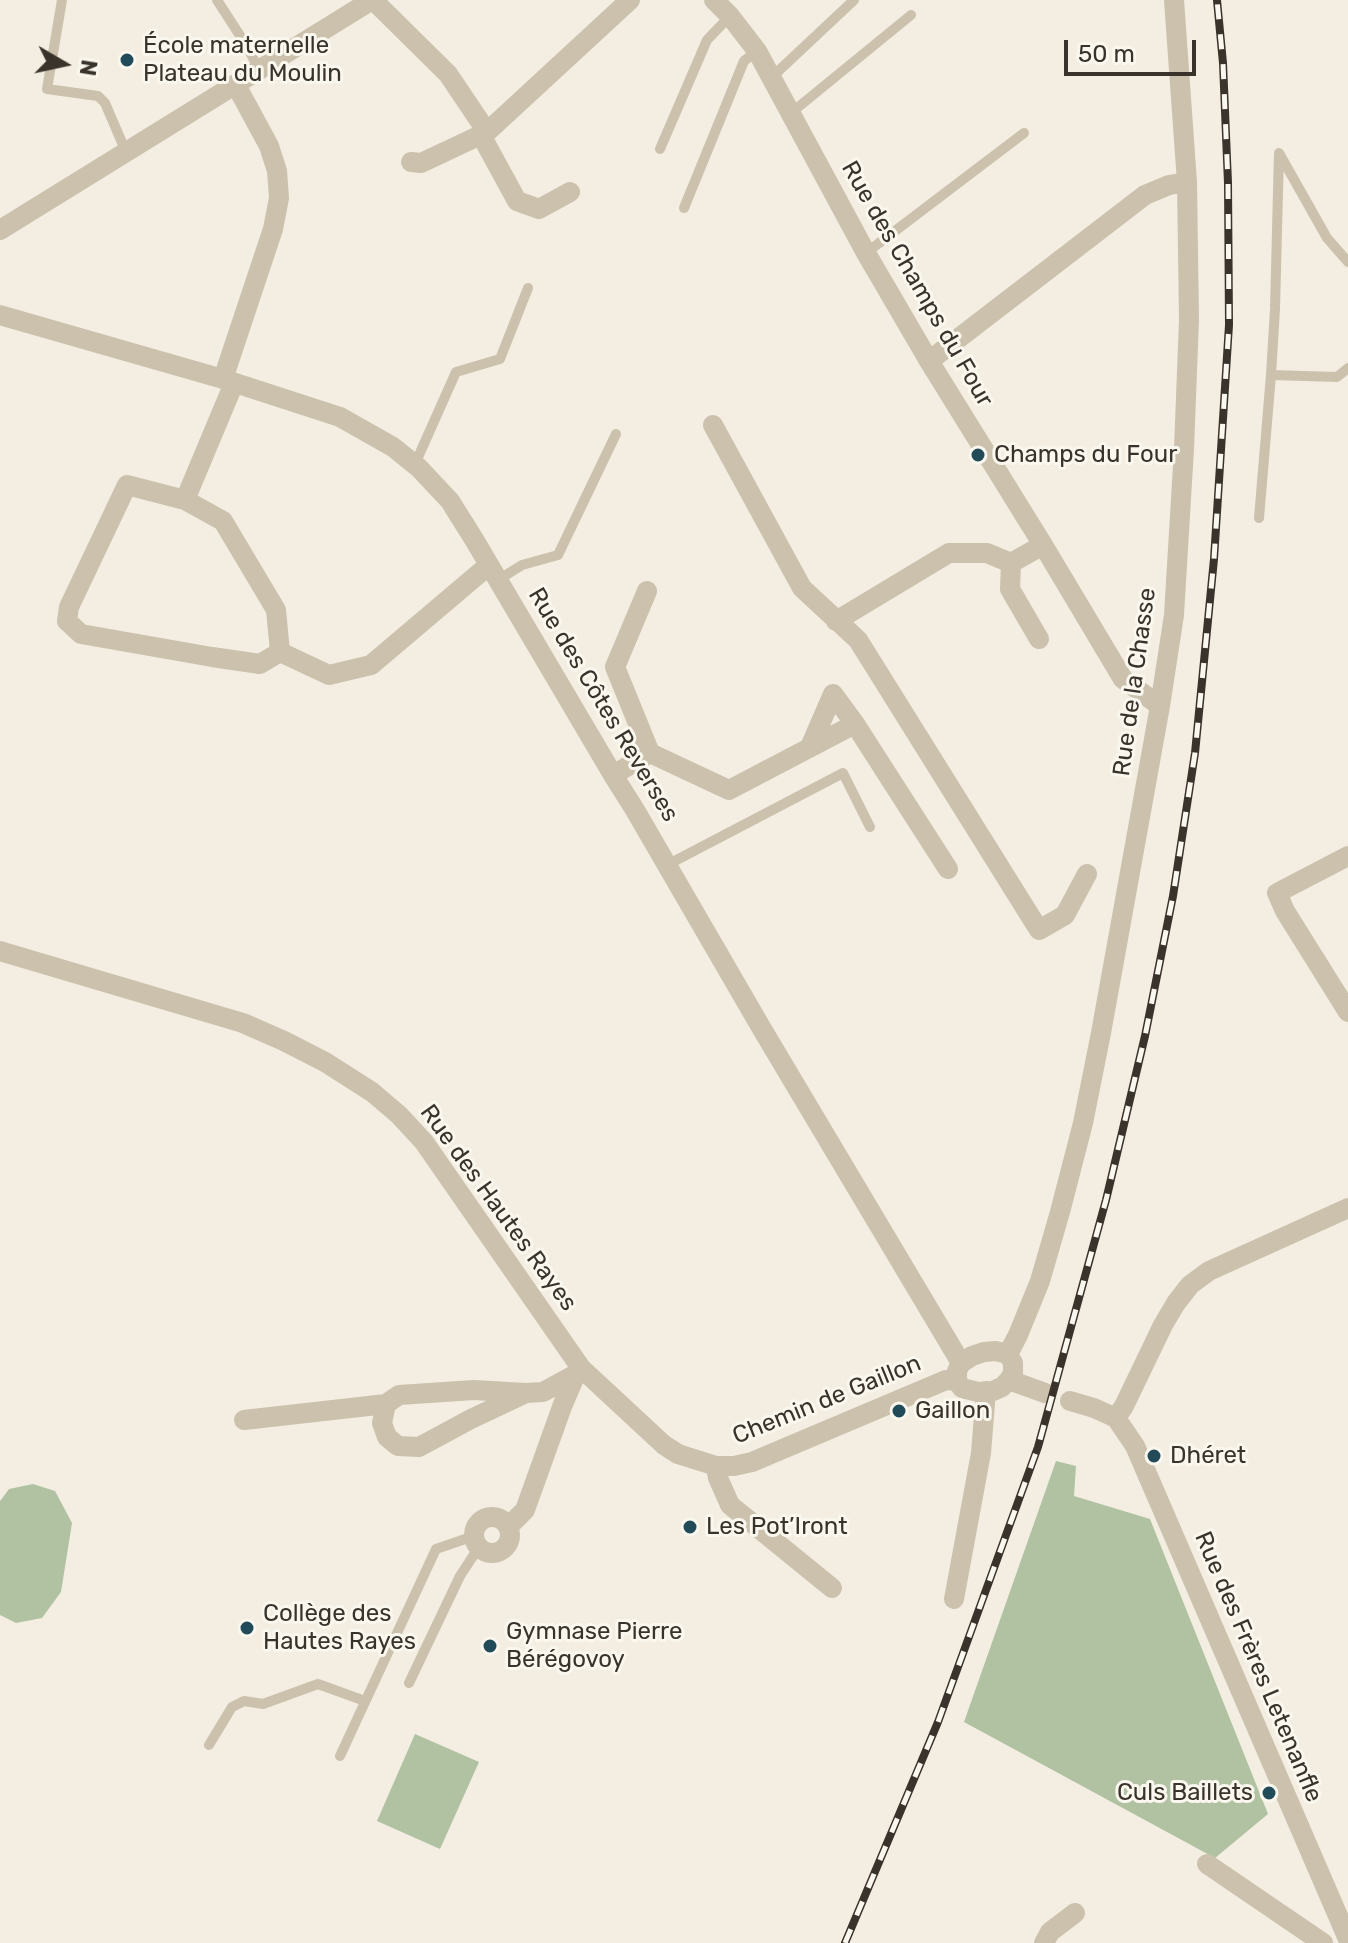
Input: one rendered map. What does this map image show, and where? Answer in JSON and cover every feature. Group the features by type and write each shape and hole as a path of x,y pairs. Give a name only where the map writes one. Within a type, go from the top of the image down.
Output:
{"street":[{"path":"0,230 372,0 448,74 484,134 517,201 539,209 570,192"},
{"path":"411,162 421,163 484,134 630,0"},
{"name":"Rue des Champs du Four","path":"714,0 757,51 866,253 1123,679 1160,706"},
{"name":"Rue de la Chasse","path":"1008,1354 1040,1281 1083,1123 1174,615 1189,320 1187,182 1174,0"},
{"path":"185,500 229,381 279,198 277,171 269,146 236,85"},
{"path":"929,361 1145,195 1169,185 1187,182"},
{"name":"Rue des Côtes Reverses","path":"0,315 229,381 340,417 393,447 415,464 450,501 785,1065 959,1372"},
{"path":"713,425 802,588 858,640 1039,930 1065,915 1087,874"},
{"path":"127,485 185,500 223,521 276,610 280,652 260,664 81,634 67,621 69,607 127,485"},
{"path":"1011,563 1043,545"},
{"path":"836,621 949,553 987,553 1011,563"},
{"path":"1011,563 1010,589 1039,639"},
{"path":"280,652 329,675 371,665 494,573"},
{"path":"647,591 615,667 650,753 729,790 855,724"},
{"path":"810,747 833,694 948,869"},
{"path":"613,775 650,753"},
{"path":"1348,856 1277,893 1348,1012"},
{"name":"Rue des Hautes Rayes","path":"0,951 243,1023 325,1062 372,1092 424,1142 579,1371 664,1445 678,1454 716,1466"},
{"path":"1070,1401 1116,1418 1163,1325 1190,1285 1209,1271 1348,1208"},
{"path":"996,1351 1008,1354 1013,1363 1013,1373 1002,1387 986,1391 962,1388 959,1372 972,1356 996,1351"},
{"path":"244,1420 386,1404 399,1395 474,1390 543,1392 579,1371"},
{"path":"476,1542 489,1553 505,1548 511,1538 509,1526 525,1510 563,1404 579,1371"},
{"name":"Chemin de Gaillon","path":"716,1466 752,1462 959,1372"},
{"path":"1009,1380 1045,1393"},
{"path":"954,1599 981,1453 986,1391"},
{"path":"386,1404 382,1423 387,1437 398,1446 419,1447 526,1393"},
{"name":"Rue des Frères Letenanfle","path":"1116,1418 1135,1446 1348,1942"},
{"path":"716,1466 730,1505 832,1588"},
{"path":"1207,1864 1323,1943"},
{"path":"1044,1943 1050,1932 1075,1913"}],"lane":[{"path":"62,0 47,89 98,96 105,103 126,152"},
{"path":"217,0 259,70"},
{"path":"772,77 854,0"},
{"path":"791,113 911,15"},
{"path":"660,149 707,40 730,16"},
{"path":"684,208 744,61 757,51"},
{"path":"866,253 1024,133"},
{"path":"1259,518 1275,309 1279,153 1327,238 1348,262"},
{"path":"415,464 456,372 500,359 528,288"},
{"path":"1271,375 1337,377 1348,368"},
{"path":"494,573 558,555 616,434"},
{"path":"667,865 843,773 870,827"},
{"path":"409,1683 476,1542"},
{"path":"340,1756 436,1549 476,1542"},
{"path":"209,1745 232,1707 244,1701 263,1704 318,1684 365,1701"}],"green space":[{"path":"1056,1461 1076,1466 1074,1496 1150,1519 1268,1814 1215,1858 964,1722"},
{"path":"33,1484 55,1491 72,1523 61,1592 42,1618 16,1623 0,1615 0,1501 9,1489"},
{"path":"415,1734 479,1762 440,1849 377,1821"}],"railway":[{"path":"845,1943 938,1722 1038,1447 1106,1200 1145,1036 1173,896 1195,753 1214,559 1229,325 1228,183 1217,0"}],"place":[{"name":"École maternelle Plateau du Moulin","path":"127,60"},
{"name":"Champs du Four","path":"978,455"},
{"name":"Gaillon","path":"899,1411"},
{"name":"Dhéret","path":"1154,1456"},
{"name":"Les Pot’Iront","path":"690,1527"},
{"name":"Collège des Hautes Rayes","path":"247,1628"},
{"name":"Gymnase Pierre Bérégovoy","path":"490,1646"},
{"name":"Culs Baillets","path":"1269,1793"}]}
